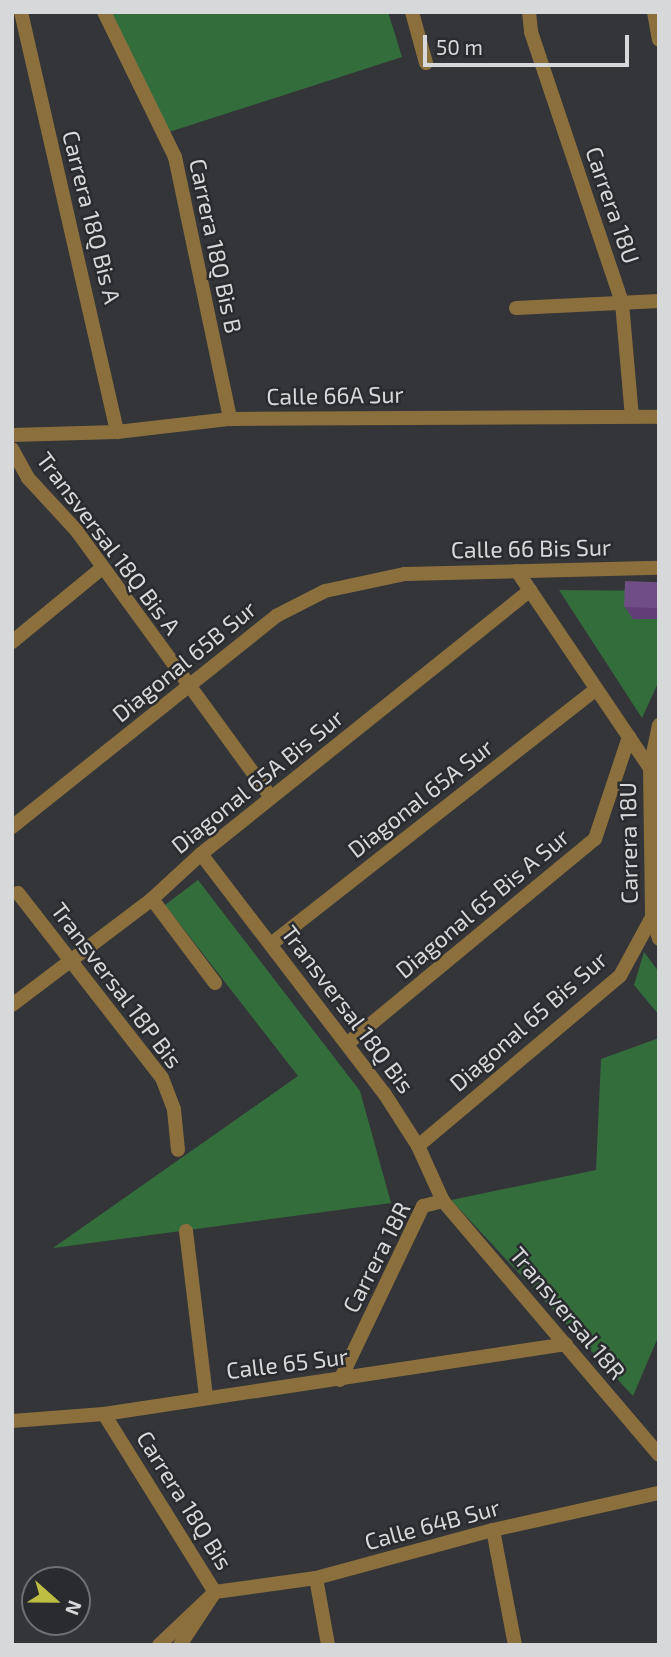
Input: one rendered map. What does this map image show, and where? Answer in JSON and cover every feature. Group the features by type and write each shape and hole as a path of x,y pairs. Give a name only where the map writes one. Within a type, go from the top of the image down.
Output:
{"street":[{"name":"Carrera 18Q Bis A","path":"22,12 117,432"},
{"name":"Carrera 18Q Bis B","path":"104,12 175,157 230,419"},
{"path":"412,12 426,63"},
{"name":"Carrera 18U","path":"529,12 531,32 622,303 632,417"},
{"path":"654,12 659,40"},
{"path":"516,308 659,301"},
{"name":"Calle 66A Sur","path":"12,435 117,432 230,419 659,417"},
{"name":"Transversal 18Q Bis A","path":"12,450 28,478 76,530 101,569 187,687 271,797"},
{"name":"Calle 66 Bis Sur","path":"405,574 659,568"},
{"path":"12,642 101,569"},
{"path":"517,571 650,768"},
{"name":"Diagonal 65B Sur","path":"12,827 187,687 299,602 351,582 405,574"},
{"name":"Diagonal 65A Bis Sur","path":"12,1004 152,899 201,854 530,590"},
{"name":"Diagonal 65A Sur","path":"271,944 596,689"},
{"path":"650,768 659,725"},
{"name":"Diagonal 65 Bis A Sur","path":"348,1043 595,839 629,737"},
{"name":"Carrera 18U","path":"650,768 652,917"},
{"name":"Transversal 18Q Bis","path":"201,854 348,1043 418,1146 443,1201"},
{"name":"Transversal 18P Bis","path":"18,893 162,1078 174,1110 178,1150"},
{"path":"152,899 215,983"},
{"path":"652,917 659,939"},
{"name":"Diagonal 65 Bis Sur","path":"418,1146 620,976 652,917"},
{"name":"Transversal 18R","path":"443,1201 659,1455"},
{"name":"Carrera 18R","path":"340,1380 423,1206 443,1201"},
{"path":"186,1231 206,1397"},
{"name":"Calle 65 Sur","path":"12,1421 104,1414 566,1344"},
{"name":"Carrera 18Q Bis","path":"104,1414 215,1592 180,1645"},
{"name":"Calle 64B Sur","path":"215,1592 316,1578 494,1530 659,1493"},
{"path":"494,1530 515,1645"},
{"path":"316,1578 328,1645"},
{"path":"159,1645 215,1592"}],"green space":[{"path":"106,12 388,12 402,57 169,132"},
{"path":"559,590 659,591 659,681 642,718"},
{"path":"198,880 360,1091 391,1203 53,1248 298,1076 165,905"},
{"path":"644,952 659,972 659,1015 634,985"},
{"path":"659,1038 659,1335 633,1396 451,1200 596,1170 601,1059"}],"building":[{"path":"625,581 659,582 658,608 624,607"}]}
